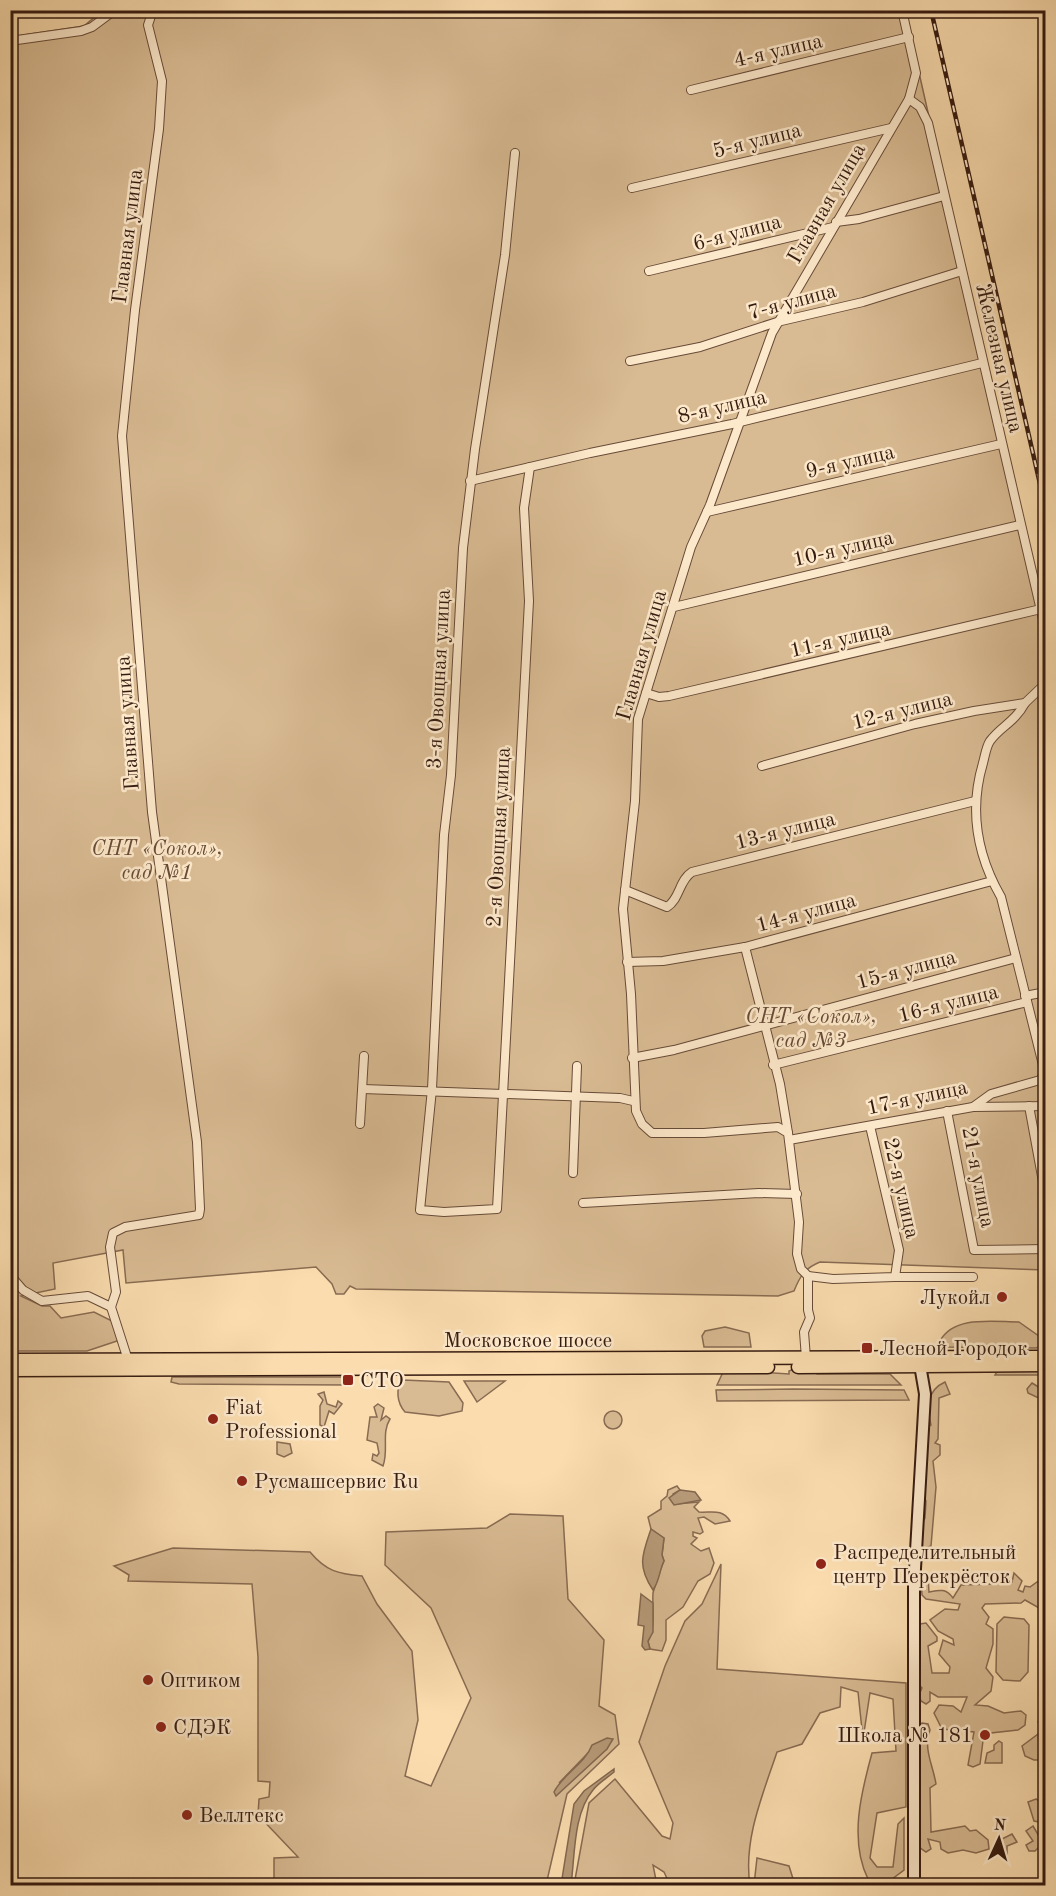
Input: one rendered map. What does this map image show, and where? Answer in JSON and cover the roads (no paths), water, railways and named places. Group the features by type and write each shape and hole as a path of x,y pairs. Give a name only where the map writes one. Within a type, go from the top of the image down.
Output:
{"main road":[{"name":"Московское шоссе","path":"10,1371 918,1361 1046,1357"},
{"name":"Московское шоссе","path":"10,1360 693,1364 806,1358 1046,1365"}],"street":[{"path":"10,41 81,31 92,27 115,10"},
{"name":"Главная улица","path":"128,1360 111,1306 116,1292 110,1246 113,1233 125,1227 199,1215 200,1209 197,1143 152,812 122,436 160,117 162,81 148,26 153,10"},
{"name":"Главная улица","path":"789,1136 778,1127 704,1133 652,1133 642,1124 633,1101 627,962 623,928 635,801 636,736 646,693 691,547 707,512 756,372 777,322 909,99 916,73 902,10"},
{"name":"4-я улица","path":"691,90 909,37"},
{"name":"Железная улица","path":"909,99 920,107 928,123 1046,632"},
{"name":"5-я улица","path":"632,188 891,128"},
{"name":"3-я Овощная улица","path":"497,1209 444,1212 420,1210 432,1089 444,835 470,481 492,351 515,153"},
{"name":"6-я улица","path":"649,271 944,196"},
{"name":"7-я улица","path":"630,362 700,347 777,322 863,302 962,271"},
{"name":"8-я улица","path":"470,481 740,422 982,363"},
{"name":"9-я улица","path":"707,512 1001,444"},
{"name":"2-я Овощная улица","path":"497,1209 529,601 524,508 530,467"},
{"name":"10-я улица","path":"674,607 1020,525"},
{"name":"11-я улица","path":"646,693 659,697 719,685 1041,609"},
{"path":"1044,1077 1041,1047 1026,999 1001,897 992,881 981,847 975,801 988,742 1018,716 1025,704 1046,683"},
{"name":"12-я улица","path":"762,766 925,722 1008,704 1025,704"},
{"name":"13-я улица","path":"625,890 667,907 673,903 686,876 692,872 975,801"},
{"name":"14-я улица","path":"627,962 663,961 745,947 992,881"},
{"path":"745,947 773,1065 780,1084 797,1194 799,1222 797,1254 801,1269 808,1276 833,1279 974,1277"},
{"name":"15-я улица","path":"632,1058 764,1026 1016,958"},
{"name":"16-я улица","path":"773,1065 1046,992"},
{"path":"360,1124 364,1056"},
{"path":"573,1173 577,1066"},
{"name":"17-я улица","path":"789,1136 870,1126 973,1107 991,1094 1044,1077"},
{"path":"363,1089 432,1089 620,1098 633,1101"},
{"path":"1029,1106 1046,1198"},
{"path":"973,1107 1046,1106"},
{"name":"21-я улица","path":"947,1111 974,1250 1046,1249"},
{"name":"22-я улица","path":"870,1126 898,1258 895,1277"},
{"path":"583,1203 759,1193 797,1194"},
{"path":"10,1275 23,1290 42,1301 88,1296 111,1306"},
{"path":"806,1358 804,1332 810,1318 808,1276"},
{"path":"914,1886 914,1597 925,1394 918,1361"}],"railway":[{"path":"931,10 1046,510"}],"place":[{"name":"Лукойл","path":"1002,1297"},
{"name":"Лесной Городок","path":"867,1348"},
{"name":"СТО","path":"348,1380"},
{"name":"Fiat Professional","path":"213,1419"},
{"name":"Русмашсервис Ru","path":"242,1481"},
{"name":"Распределительный центр Перекрёсток","path":"821,1564"},
{"name":"Оптиком","path":"148,1680"},
{"name":"СДЭК","path":"161,1727"},
{"name":"Школа № 181","path":"985,1735"},
{"name":"Веллтекс","path":"187,1815"}],"park label":[{"name":"СНТ «Сокол», сад №1","path":"157,860"},
{"name":"СНТ «Сокол», сад №3","path":"811,1028"}]}
